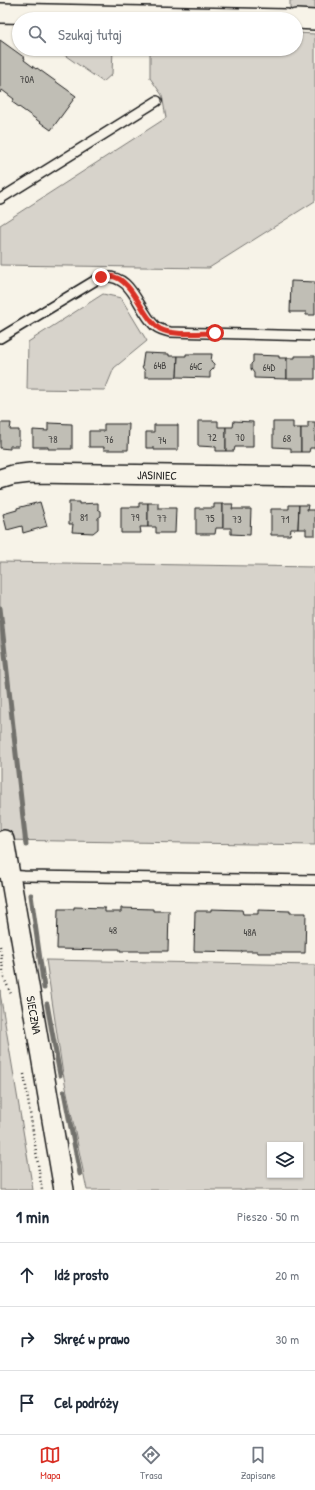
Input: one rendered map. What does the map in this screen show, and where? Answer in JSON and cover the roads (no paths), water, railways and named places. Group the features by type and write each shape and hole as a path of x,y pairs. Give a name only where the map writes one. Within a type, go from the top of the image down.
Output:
{"street":[{"path":"0,13 12,13"},
{"path":"303,19 315,20"},
{"name":"JASINIEC","path":"0,479 30,473 315,477"},
{"name":"SIECZNA","path":"4,840 5,875 64,1190"}],"lane":[{"path":"0,198 156,101"},
{"path":"0,338 101,277 110,276 118,278 126,283 156,326 170,332 315,336"},
{"path":"5,875 315,880"}],"waterway":[{"path":"0,608 26,845"},
{"path":"31,895 44,988"},
{"path":"47,1004 60,1075"},
{"path":"64,1092 80,1174"}]}
